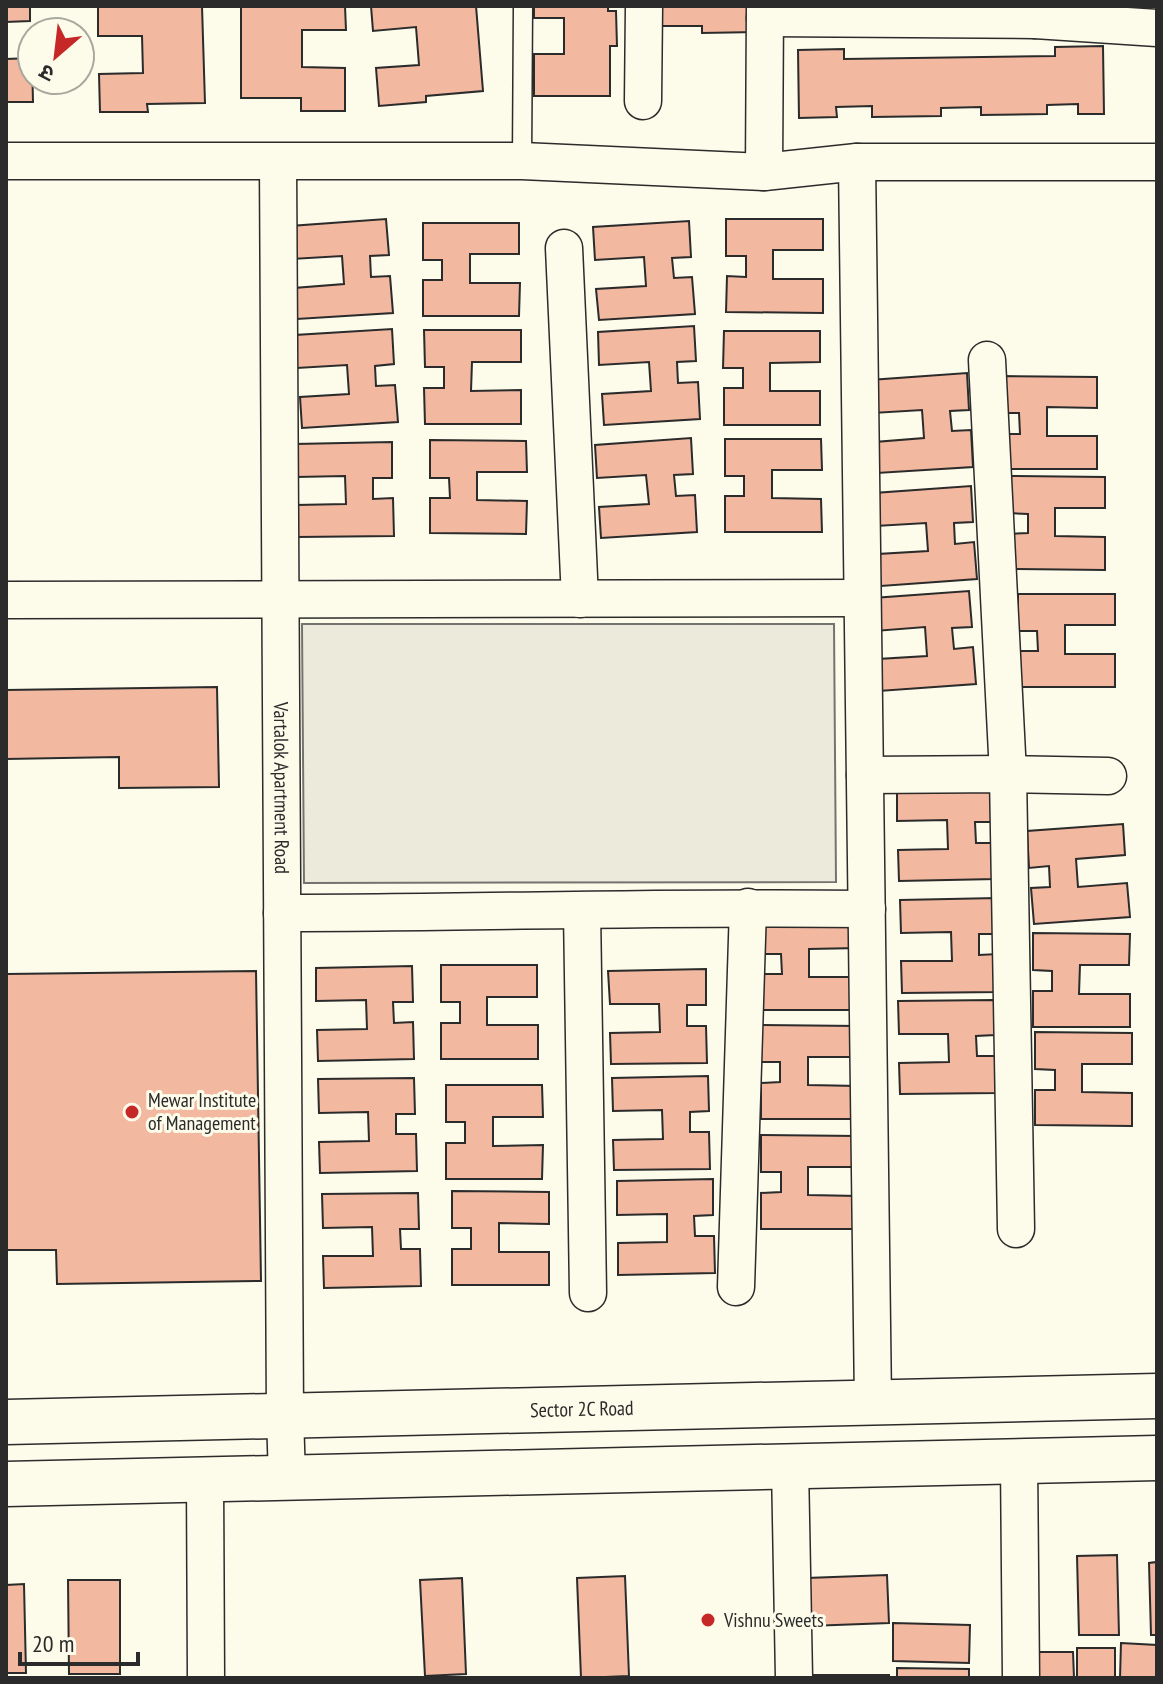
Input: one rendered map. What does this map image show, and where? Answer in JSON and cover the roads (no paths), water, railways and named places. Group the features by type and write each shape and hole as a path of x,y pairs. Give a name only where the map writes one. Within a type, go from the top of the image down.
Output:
{"street":[{"path":"643,101 644,6"},
{"path":"764,172 765,12 1038,13 1157,28"},
{"path":"6,161 522,161 764,172 857,162 1157,162"},
{"name":"Vartalok Apartment Road","path":"278,162 287,1478"},
{"path":"857,162 873,1403"},
{"path":"564,248 580,599"},
{"path":"987,360 1008,774 1016,1229"},
{"path":"6,600 862,598"},
{"path":"865,775 1108,776"},
{"path":"282,913 748,907 867,909"},
{"path":"736,1287 748,907"},
{"path":"582,911 588,1293"},
{"name":"Sector 2C Road","path":"6,1422 1157,1396"},
{"path":"598,1409 599,1471"},
{"path":"6,1484 1157,1458"},
{"path":"1019,1461 1021,1678"},
{"path":"790,1466 794,1678"},
{"path":"205,1479 206,1678"}],"lane":[{"path":"522,161 523,6"}],"place":[{"name":"Mewar Institute of Management","path":"132,1112"},
{"name":"Vishnu Sweets","path":"708,1620"}]}
